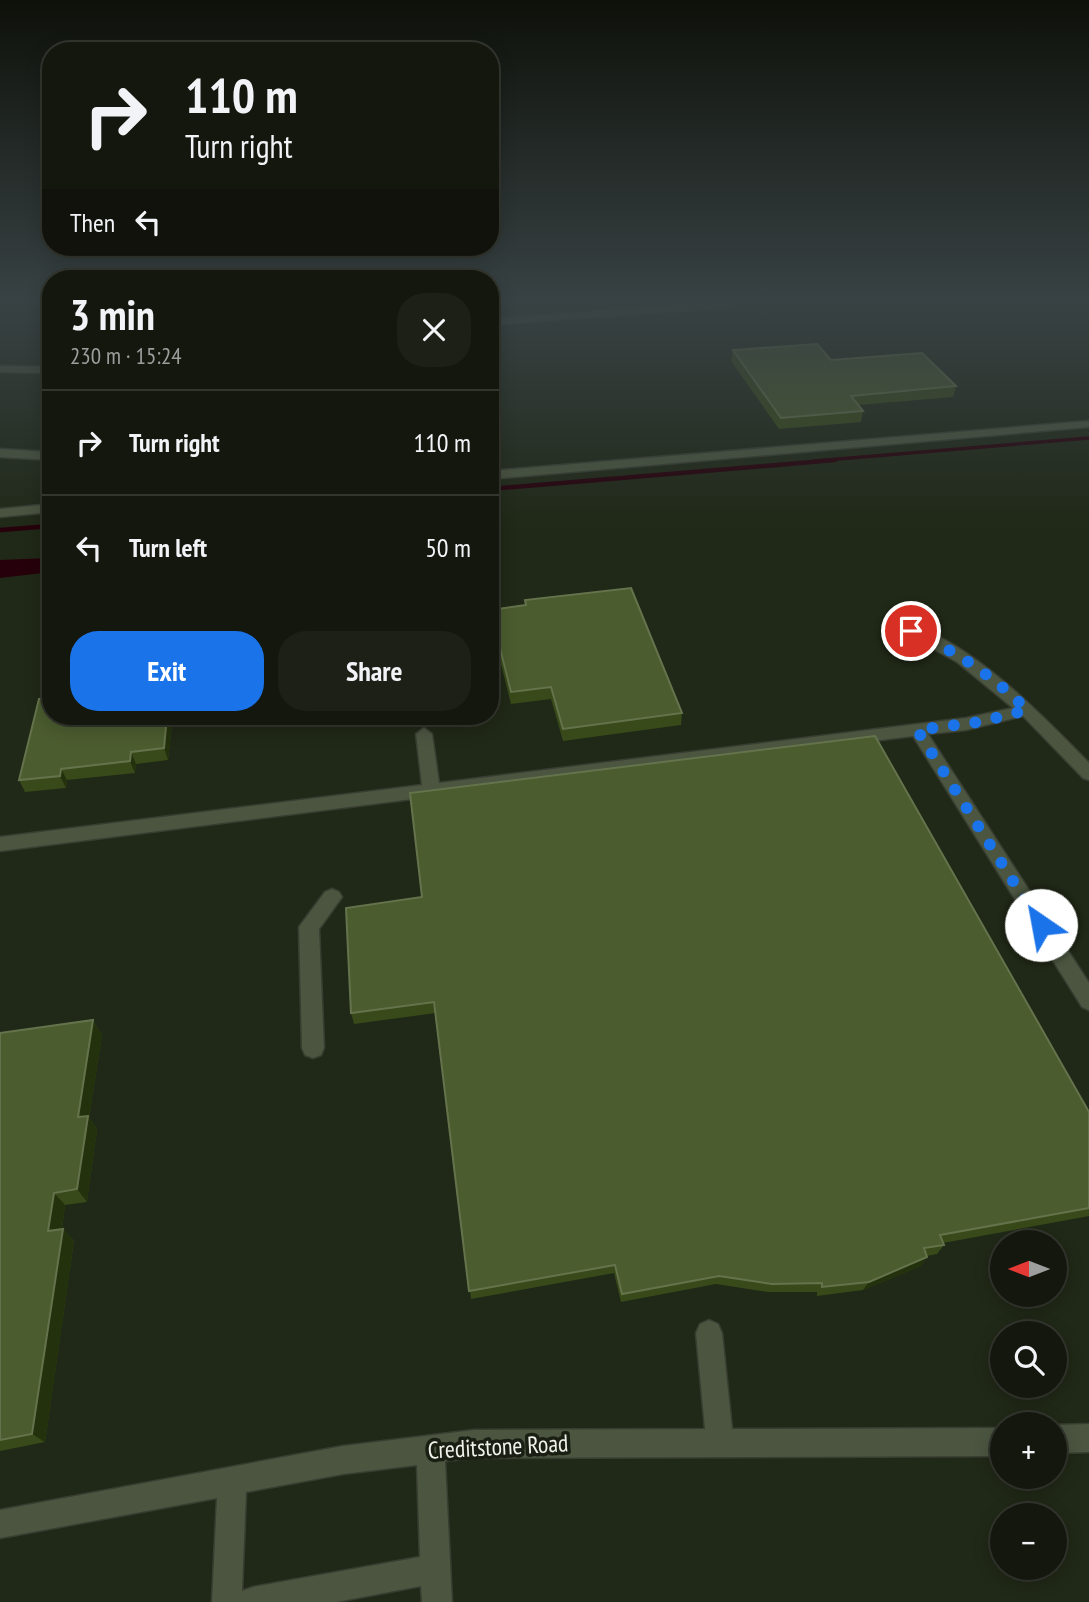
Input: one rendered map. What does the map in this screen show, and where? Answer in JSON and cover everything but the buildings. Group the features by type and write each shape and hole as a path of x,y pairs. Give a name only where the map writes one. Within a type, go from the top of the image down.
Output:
{"street":[{"path":"499,474 1089,424"},
{"path":"0,453 42,455"},
{"path":"0,513 42,509"},
{"path":"911,631 936,643 998,683 1089,774"},
{"path":"0,844 979,722 1027,710"},
{"path":"917,730 1089,1002"},
{"path":"424,734 431,790"},
{"path":"313,1048 309,926 332,897"},
{"path":"709,1333 720,1442"},
{"path":"1067,1439 1089,1438"},
{"name":"Creditstone Road","path":"0,1524 343,1460 486,1444 990,1442"},
{"path":"430,1450 437,1602"},
{"path":"227,1602 232,1481"},
{"path":"253,1602 435,1569"}],"shaded area":[{"path":"0,379 42,379 42,725 499,725 499,379 1089,379 1089,1602 0,1602"},
{"path":"42,558 42,573 0,578 0,560"}],"waterway":[{"path":"814,461 1089,438"},
{"path":"499,488 835,460"},
{"path":"0,530 42,527"}],"route":[{"path":"911,631 944,648 998,683 1027,710 979,722 917,730 1041,925"}]}
